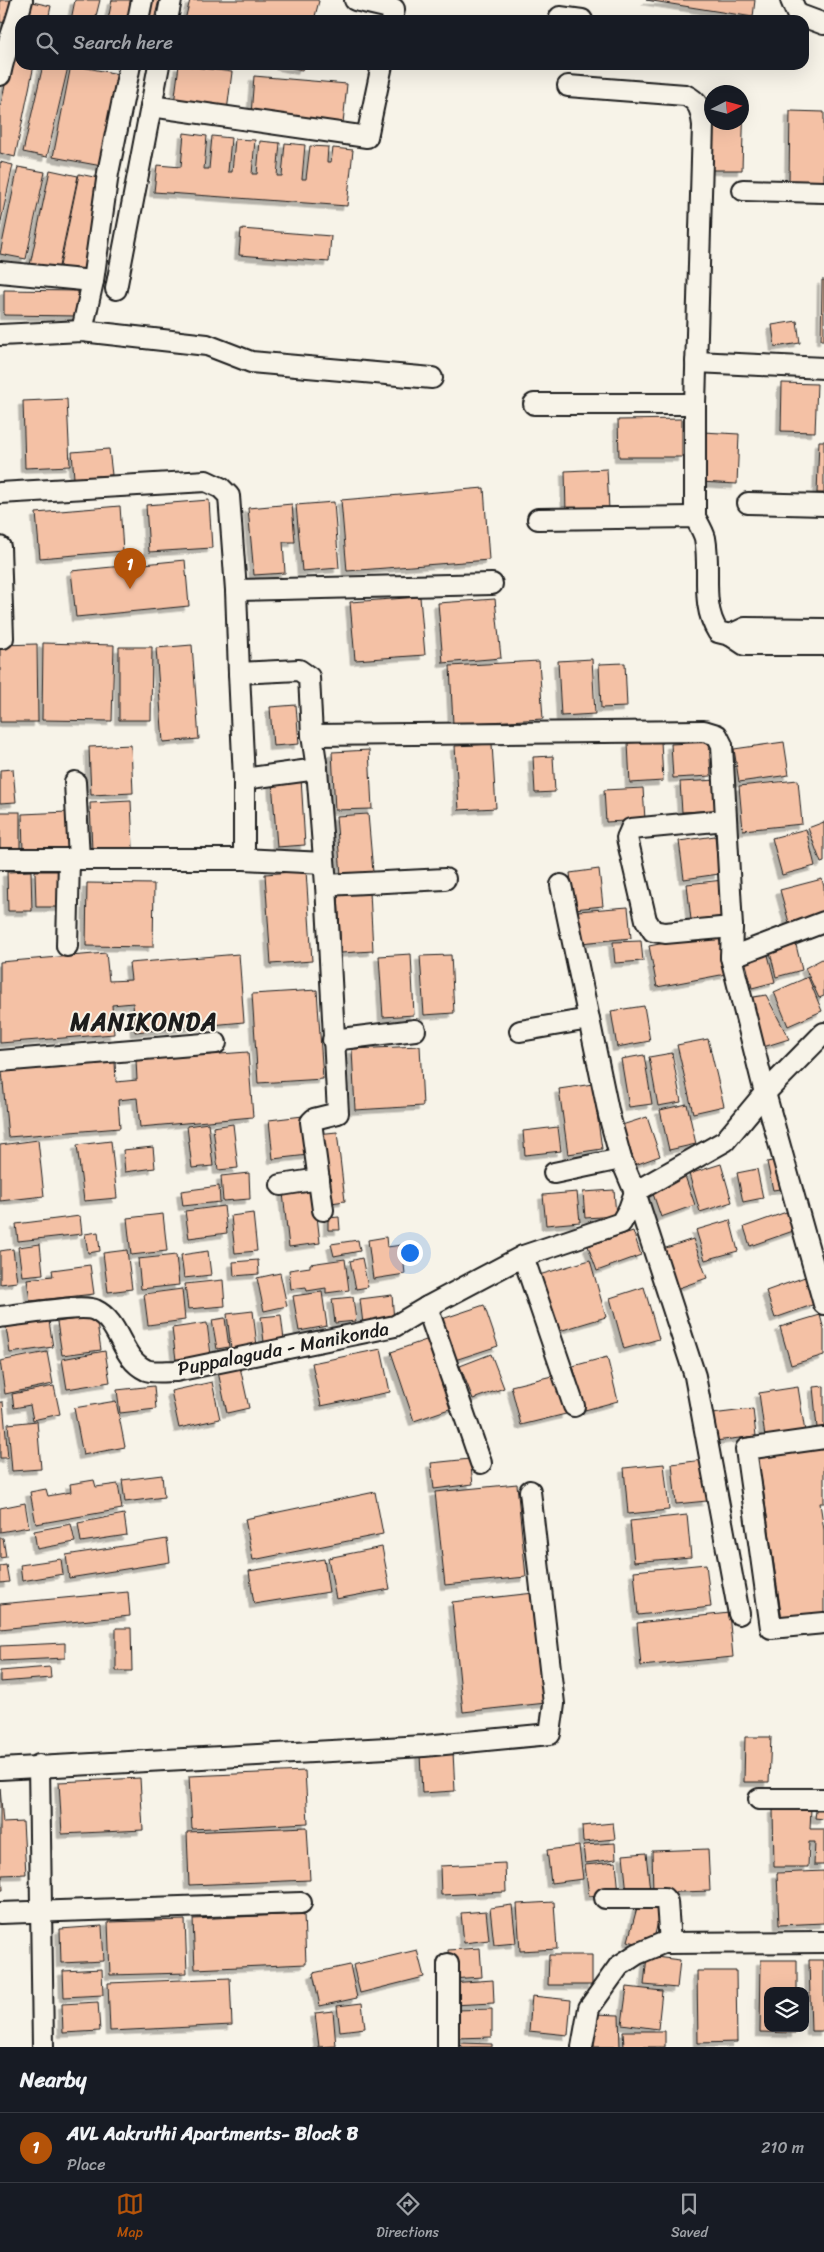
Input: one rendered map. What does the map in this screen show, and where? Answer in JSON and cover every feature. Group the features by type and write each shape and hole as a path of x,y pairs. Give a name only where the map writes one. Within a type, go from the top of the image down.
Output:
{"street":[{"path":"19,15 22,0"},
{"path":"139,15 142,0"},
{"path":"169,15 171,0"},
{"path":"355,0 394,9 393,15"},
{"path":"809,18 824,24"},
{"path":"0,75 9,36 15,28"},
{"path":"82,331 94,281 108,172 129,70"},
{"path":"116,289 158,70"},
{"path":"151,106 367,137 381,70"},
{"path":"568,86 685,95 695,100 701,111 703,125 695,404 695,517 705,537 708,604 711,621 718,632 730,636 745,628 824,645"},
{"path":"743,190 824,192"},
{"path":"0,272 94,281"},
{"path":"0,335 82,331 207,344 251,362 432,378"},
{"path":"696,362 824,368"},
{"path":"534,404 695,404"},
{"path":"0,493 206,481 221,488 229,496 236,590 244,780 244,859"},
{"path":"748,503 824,505"},
{"path":"538,519 695,517"},
{"path":"0,547 3,638 0,638"},
{"path":"236,590 492,584"},
{"path":"782,637 824,628"},
{"path":"239,673 299,670 309,677 312,735 317,769 326,885 338,1113 314,1118 311,1122 323,1210"},
{"path":"312,735 704,731 717,735 722,745 732,927 731,957 765,1093 824,1304"},
{"path":"244,780 317,769"},
{"path":"67,946 74,859 75,782"},
{"path":"726,820 630,830 627,838 646,920 653,931 665,933 732,927"},
{"path":"0,859 244,859 324,863"},
{"path":"326,885 445,878"},
{"path":"561,886 621,1159 635,1192 695,1376 739,1614"},
{"path":"731,957 824,922"},
{"path":"520,1031 589,1019"},
{"path":"333,1040 415,1030"},
{"path":"635,1192 725,1141 765,1093 824,1033"},
{"path":"0,1061 216,1043"},
{"path":"554,1173 621,1159"},
{"path":"280,1184 319,1179"},
{"name":"Puppalaguda - Manikonda","path":"0,1317 71,1309 94,1309 110,1321 131,1360 147,1371 176,1371 395,1326 523,1256 621,1222 629,1209 635,1192"},
{"path":"523,1256 574,1406"},
{"path":"427,1307 481,1463"},
{"path":"824,1438 746,1449 771,1628 824,1623"},
{"path":"0,1769 39,1765 424,1746 550,1734 554,1704 530,1491"},
{"path":"39,1765 43,2047"},
{"path":"759,1798 824,1799"},
{"path":"605,1898 664,1898 667,1902 670,1943"},
{"path":"0,1913 42,1914 301,1903"},
{"path":"582,2047 589,2008 618,1966 637,1954 662,1943 824,1942"},
{"path":"448,1964 448,2047"}],"building":[{"path":"0,0 18,0 14,24 0,22"},
{"path":"23,0 51,6 49,15 20,15"},
{"path":"75,0 100,0 96,15 72,15"},
{"path":"112,0 138,0 135,15 109,15"},
{"path":"145,0 159,0 155,15 141,15"},
{"path":"190,0 319,1 315,15 186,15"},
{"path":"646,0 755,0 753,15 740,15"},
{"path":"11,57 15,58 15,70 33,70 15,157 0,153 0,109"},
{"path":"42,70 67,70 47,157 23,152"},
{"path":"70,70 98,70 124,75 107,167 53,157"},
{"path":"178,70 232,72 227,111 174,104"},
{"path":"254,76 347,84 343,123 251,115"},
{"path":"790,111 824,112 824,181 789,181"},
{"path":"712,130 743,130 742,170 711,170"},
{"path":"184,133 207,136 204,169 209,169 212,136 231,138 228,172 232,172 235,139 255,140 252,174 257,174 260,141 280,143 277,176 282,176 285,143 305,145 302,179 306,179 310,146 328,147 327,162 331,162 333,148 353,150 347,206 154,192 157,165 181,167"},
{"path":"0,162 13,165 0,226"},
{"path":"18,167 45,172 26,259 0,254"},
{"path":"50,170 78,176 58,271 30,265"},
{"path":"79,174 104,179 84,276 59,271"},
{"path":"241,229 331,236 329,262 239,255"},
{"path":"822,280 824,280 824,340 821,340"},
{"path":"4,290 78,291 78,316 4,315"},
{"path":"797,321 800,343 775,347 772,325"},
{"path":"782,383 817,384 815,432 781,431"},
{"path":"67,399 70,466 25,468 23,401"},
{"path":"682,419 682,457 619,457 618,420"},
{"path":"703,432 739,434 737,484 700,482"},
{"path":"819,441 824,441 824,493 817,493"},
{"path":"109,449 112,475 74,478 72,452"},
{"path":"607,469 609,510 566,512 565,471"},
{"path":"484,488 489,560 347,571 341,500"},
{"path":"209,500 212,548 149,552 146,505"},
{"path":"334,502 339,568 302,571 296,505"},
{"path":"292,504 295,542 283,542 285,573 254,575 248,508"},
{"path":"120,506 123,551 40,558 36,513"},
{"path":"185,560 189,606 76,617 71,571"},
{"path":"420,597 425,655 355,660 350,602"},
{"path":"495,599 501,658 443,663 438,603"},
{"path":"43,643 114,645 112,721 42,720"},
{"path":"37,644 38,722 0,722 0,645"},
{"path":"192,645 199,739 163,742 156,648"},
{"path":"119,647 152,647 151,720 119,720"},
{"path":"592,659 595,714 561,716 558,661"},
{"path":"539,661 543,719 453,724 450,666"},
{"path":"625,663 627,707 601,708 599,664"},
{"path":"296,705 299,744 273,746 270,707"},
{"path":"661,741 663,781 630,783 628,743"},
{"path":"709,742 711,776 673,778 671,744"},
{"path":"784,742 789,775 739,782 734,749"},
{"path":"492,744 496,808 459,810 455,746"},
{"path":"131,745 133,793 91,795 89,747"},
{"path":"369,750 372,809 335,810 332,752"},
{"path":"553,756 555,792 535,793 533,757"},
{"path":"13,769 16,802 0,803 0,770"},
{"path":"301,778 305,845 277,847 272,781"},
{"path":"718,780 720,810 682,812 680,782"},
{"path":"798,780 802,824 743,830 739,786"},
{"path":"643,788 645,820 606,822 604,790"},
{"path":"131,801 133,848 92,850 90,803"},
{"path":"0,812 20,812 20,853 0,853"},
{"path":"68,812 68,849 23,852 22,814"},
{"path":"368,814 373,872 341,875 336,816"},
{"path":"824,822 824,862 821,863 808,828"},
{"path":"806,829 815,866 782,875 772,838"},
{"path":"715,836 719,874 684,879 679,841"},
{"path":"599,869 603,906 574,909 570,873"},
{"path":"31,871 32,911 8,911 7,872"},
{"path":"35,871 66,871 66,907 36,907"},
{"path":"306,871 312,961 271,964 265,874"},
{"path":"822,879 824,887 824,917 790,926 780,890"},
{"path":"723,880 727,916 691,920 687,884"},
{"path":"87,883 154,884 153,947 86,946"},
{"path":"370,892 373,951 341,953 338,894"},
{"path":"628,907 631,938 581,943 578,911"},
{"path":"718,933 726,974 657,987 649,946"},
{"path":"641,941 643,961 615,963 613,942"},
{"path":"796,945 802,970 776,977 770,952"},
{"path":"106,953 109,981 131,980 129,963 239,954 244,1022 135,1032 133,1003 112,1005 114,1034 0,1043 0,962"},
{"path":"411,954 414,1015 383,1017 379,956"},
{"path":"451,955 454,1013 424,1015 420,956"},
{"path":"768,955 775,982 752,988 745,960"},
{"path":"824,958 824,996 819,998 805,968"},
{"path":"808,977 822,1011 788,1026 774,992"},
{"path":"317,990 323,1079 258,1083 252,994"},
{"path":"766,995 789,1039 760,1048 747,998"},
{"path":"644,1006 650,1041 617,1047 611,1011"},
{"path":"708,1039 724,1106 693,1113 677,1045"},
{"path":"420,1046 423,1106 355,1110 352,1049"},
{"path":"248,1052 253,1117 140,1127 137,1098 118,1100 120,1128 8,1137 2,1071 115,1062 116,1082 137,1080 136,1060"},
{"path":"672,1053 681,1102 658,1106 649,1057"},
{"path":"644,1055 652,1104 629,1107 621,1059"},
{"path":"593,1084 602,1149 568,1154 559,1089"},
{"path":"687,1104 696,1144 669,1150 660,1110"},
{"path":"303,1116 308,1155 273,1159 269,1120"},
{"path":"647,1117 660,1156 635,1165 622,1125"},
{"path":"208,1123 213,1166 192,1168 187,1126"},
{"path":"233,1124 238,1168 218,1170 213,1127"},
{"path":"558,1127 561,1151 525,1155 523,1131"},
{"path":"337,1132 345,1201 324,1204 317,1134"},
{"path":"38,1140 44,1196 0,1201 0,1145"},
{"path":"111,1141 117,1198 84,1201 77,1145"},
{"path":"153,1147 155,1168 125,1172 123,1150"},
{"path":"781,1159 787,1188 773,1190 767,1162"},
{"path":"721,1164 732,1202 700,1212 689,1174"},
{"path":"757,1169 763,1198 743,1202 737,1173"},
{"path":"249,1173 250,1199 223,1201 221,1176"},
{"path":"685,1176 695,1205 661,1217 651,1188"},
{"path":"219,1186 220,1202 183,1206 181,1191"},
{"path":"314,1189 320,1243 289,1247 283,1193"},
{"path":"614,1190 616,1216 585,1218 583,1192"},
{"path":"577,1192 580,1222 546,1225 543,1195"},
{"path":"224,1206 227,1233 189,1238 185,1211"},
{"path":"792,1210 799,1229 750,1246 744,1227"},
{"path":"253,1213 257,1251 235,1253 231,1216"},
{"path":"163,1214 167,1251 131,1255 127,1218"},
{"path":"80,1216 82,1234 18,1241 16,1224"},
{"path":"339,1217 340,1230 328,1230 328,1218"},
{"path":"730,1220 738,1251 705,1260 696,1230"},
{"path":"633,1231 641,1255 597,1271 588,1246"},
{"path":"98,1232 100,1251 88,1253 85,1234"},
{"path":"386,1237 387,1247 402,1245 405,1274 373,1279 368,1240"},
{"path":"693,1239 707,1278 673,1290 660,1250"},
{"path":"358,1240 360,1251 334,1256 331,1244"},
{"path":"40,1244 43,1274 22,1276 18,1247"},
{"path":"13,1249 17,1282 0,1284 0,1251"},
{"path":"127,1250 132,1289 108,1292 103,1253"},
{"path":"208,1251 211,1275 184,1278 181,1255"},
{"path":"176,1255 179,1285 141,1289 138,1259"},
{"path":"362,1258 368,1287 356,1289 350,1261"},
{"path":"345,1259 349,1290 326,1293 326,1288 307,1291 306,1287 291,1289 289,1270 310,1267 310,1264"},
{"path":"258,1260 259,1274 234,1276 233,1262"},
{"path":"590,1260 606,1317 556,1332 539,1275"},
{"path":"90,1265 94,1294 30,1301 27,1279 53,1276 52,1270"},
{"path":"280,1273 287,1306 264,1311 257,1278"},
{"path":"805,1277 815,1304 775,1318 766,1291"},
{"path":"223,1280 225,1306 188,1309 185,1284"},
{"path":"644,1287 659,1339 624,1349 610,1298"},
{"path":"182,1289 185,1320 148,1325 144,1294"},
{"path":"322,1292 327,1326 299,1331 293,1296"},
{"path":"392,1295 394,1321 363,1324 360,1299"},
{"path":"353,1297 356,1321 335,1323 332,1299"},
{"path":"484,1305 498,1346 455,1360 442,1319"},
{"path":"253,1311 257,1346 231,1349 227,1314"},
{"path":"281,1315 284,1340 264,1342 261,1317"},
{"path":"820,1315 824,1330 824,1355 791,1365 780,1327"},
{"path":"96,1316 101,1350 62,1355 57,1322"},
{"path":"225,1318 229,1347 217,1349 212,1320"},
{"path":"49,1321 53,1347 10,1353 6,1327"},
{"path":"207,1323 211,1355 176,1360 172,1328"},
{"path":"432,1338 455,1407 414,1421 391,1352"},
{"path":"381,1349 390,1392 321,1406 312,1363"},
{"path":"105,1351 110,1382 67,1389 62,1359"},
{"path":"47,1352 53,1384 5,1394 0,1361"},
{"path":"491,1354 504,1388 473,1399 460,1366"},
{"path":"607,1357 618,1401 585,1410 573,1366"},
{"path":"240,1367 249,1408 227,1413 218,1372"},
{"path":"556,1375 566,1414 521,1425 511,1386"},
{"path":"212,1382 220,1419 179,1428 171,1391"},
{"path":"54,1386 60,1414 33,1420 30,1405 14,1408 12,1394"},
{"path":"154,1386 156,1409 120,1413 117,1390"},
{"path":"824,1386 824,1427 817,1428 813,1387"},
{"path":"798,1387 805,1432 765,1437 759,1393"},
{"path":"116,1401 125,1447 83,1455 74,1408"},
{"path":"0,1402 3,1402 8,1458 0,1458"},
{"path":"753,1409 756,1436 715,1441 712,1414"},
{"path":"37,1421 41,1469 12,1471 8,1424"},
{"path":"824,1445 824,1503 820,1503 824,1530 824,1621 783,1627 758,1455"},
{"path":"470,1459 473,1484 434,1489 431,1463"},
{"path":"703,1460 707,1501 676,1504 672,1464"},
{"path":"664,1464 669,1510 628,1514 624,1468"},
{"path":"162,1475 164,1497 125,1502 122,1480"},
{"path":"94,1480 96,1487 118,1484 122,1509 36,1524 30,1492 46,1489 48,1496 71,1492 70,1484"},
{"path":"517,1484 526,1577 445,1585 435,1492"},
{"path":"375,1492 383,1534 253,1560 245,1519"},
{"path":"25,1503 29,1527 0,1532 0,1508"},
{"path":"124,1514 127,1535 81,1542 78,1523"},
{"path":"687,1515 691,1557 634,1562 630,1521"},
{"path":"71,1524 75,1542 37,1549 34,1531"},
{"path":"0,1538 3,1538 6,1557 0,1558"},
{"path":"167,1539 170,1562 69,1578 66,1555"},
{"path":"382,1547 390,1589 336,1599 328,1558"},
{"path":"61,1559 63,1574 22,1581 20,1565"},
{"path":"324,1559 329,1592 254,1604 249,1571"},
{"path":"706,1564 711,1607 638,1615 634,1571"},
{"path":"6,1565 9,1582 0,1583 0,1566"},
{"path":"128,1592 130,1616 0,1629 0,1604"},
{"path":"534,1593 546,1703 463,1712 452,1602"},
{"path":"729,1613 733,1657 641,1666 637,1623"},
{"path":"116,1628 131,1628 132,1671 116,1671"},
{"path":"65,1643 65,1658 0,1661 0,1646"},
{"path":"50,1667 51,1678 0,1682 0,1671"},
{"path":"745,1737 771,1737 769,1782 744,1782"},
{"path":"453,1752 455,1791 422,1793 420,1754"},
{"path":"305,1771 308,1823 192,1829 189,1776"},
{"path":"140,1778 143,1830 62,1834 59,1782"},
{"path":"0,1788 3,1823 23,1822 26,1874 2,1875 3,1890 0,1890"},
{"path":"811,1808 810,1829 824,1829 824,1865 814,1865 815,1842 809,1842 808,1867 774,1867 773,1809"},
{"path":"816,1811 824,1811 824,1819 815,1818"},
{"path":"613,1823 615,1839 583,1842 582,1826"},
{"path":"307,1827 310,1880 189,1885 187,1832"},
{"path":"615,1843 616,1859 585,1863 583,1845"},
{"path":"579,1846 583,1879 551,1883 547,1850"},
{"path":"708,1849 710,1891 653,1893 652,1851"},
{"path":"646,1853 650,1891 627,1893 623,1855"},
{"path":"616,1862 619,1893 589,1896 585,1865"},
{"path":"505,1863 506,1892 441,1895 440,1866"},
{"path":"824,1871 824,1923 779,1925 777,1873"},
{"path":"554,1902 557,1949 520,1951 517,1904"},
{"path":"638,1904 662,1905 652,1947 628,1941"},
{"path":"512,1905 516,1943 494,1945 490,1908"},
{"path":"486,1911 489,1940 464,1943 461,1913"},
{"path":"304,1914 306,1964 195,1969 193,1919"},
{"path":"185,1920 187,1973 110,1975 108,1922"},
{"path":"102,1926 104,1961 61,1963 60,1929"},
{"path":"480,1948 482,1977 450,1979 448,1950"},
{"path":"417,1950 424,1977 360,1993 353,1965"},
{"path":"549,1955 592,1955 592,1985 548,1985"},
{"path":"647,1956 680,1960 677,1988 644,1985"},
{"path":"761,1960 797,1960 797,1987 764,1987 764,2032 796,2033 760,2032"},
{"path":"809,1960 824,1960 824,2031 811,2031"},
{"path":"350,1965 357,1998 320,2006 313,1973"},
{"path":"102,1969 103,1995 64,1997 63,1971"},
{"path":"697,1971 736,1971 737,2042 698,2043"},
{"path":"230,1978 232,2025 110,2031 108,1983"},
{"path":"493,1980 494,2003 452,2005 450,1983"},
{"path":"627,1987 662,1991 658,2029 622,2024"},
{"path":"532,1996 571,2000 568,2035 529,2031"},
{"path":"98,2002 100,2031 63,2033 62,2004"},
{"path":"362,2003 365,2028 340,2031 337,2006"},
{"path":"492,2009 492,2037 455,2038 455,2010"},
{"path":"333,2011 336,2046 319,2047 315,2013"},
{"path":"594,2014 619,2015 620,2047 594,2047"},
{"path":"623,2031 665,2031 665,2047 624,2047"},
{"path":"461,2043 492,2044 492,2047 462,2047"}],"place":[{"name":"AVL Aakruthi Apartments- Block B","path":"130,589"}],"district":[{"name":"MANIKONDA","path":"144,1022"}]}
